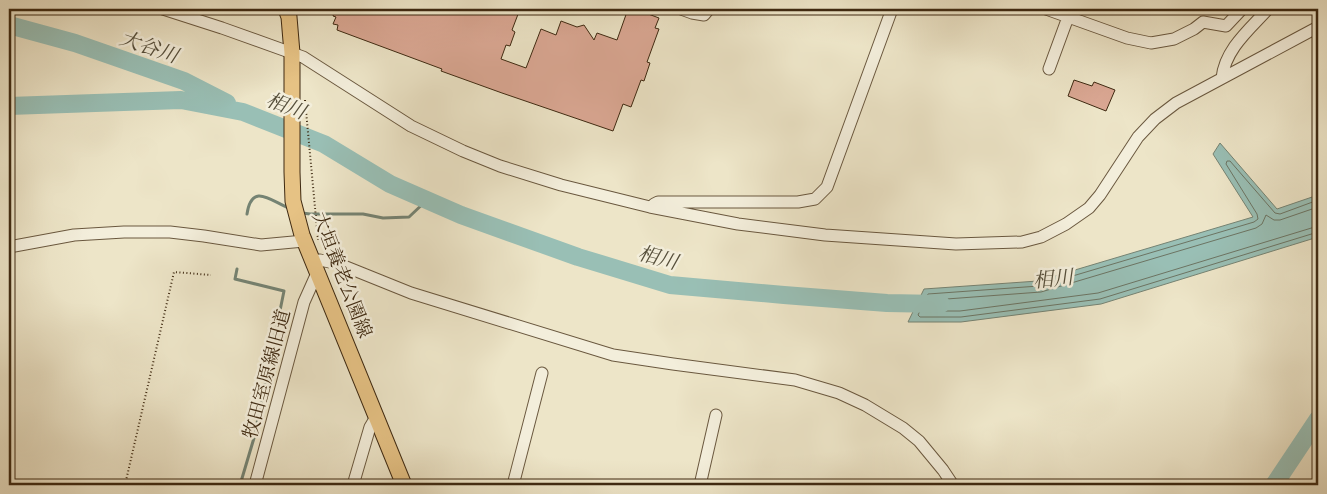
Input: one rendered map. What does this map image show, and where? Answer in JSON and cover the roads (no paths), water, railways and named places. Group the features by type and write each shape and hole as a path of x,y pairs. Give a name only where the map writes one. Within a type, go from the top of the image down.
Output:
{"main road":[{"name":"大垣養老公園線","path":"286,9 289,17 292,56 293,201 308,239 315,267 404,485"}],"street":[{"path":"163,9 222,28 292,56 303,57 411,126 500,166 560,185 650,207 738,224 825,235 956,244 1022,242 1041,237 1066,224 1089,208 1100,195 1138,137 1155,119 1176,103 1318,27"},
{"path":"681,9 704,15 708,9"},
{"path":"650,207 658,202 798,202 816,199 827,187 892,9"},
{"path":"1046,9 1070,13 1127,38 1151,43 1174,40 1203,22 1226,26 1242,9"},
{"path":"1222,78 1223,70 1236,44 1268,9"},
{"path":"1049,69 1070,13"},
{"path":"9,247 74,235 124,232 170,232 261,245 308,239"},
{"path":"315,267 320,260 339,264 411,293 534,332 613,354 795,380 839,393 865,404 903,428 919,441 944,470 953,485"},
{"name":"牧田室原線旧道","path":"255,485 315,267"},
{"path":"513,485 542,373"},
{"path":"700,485 716,415"},
{"path":"353,485 370,427 376,417"}],"water":[{"path":"1220,143 1277,209 1318,195 1318,237 1101,304 961,322 908,322 924,289 1038,281 1253,217 1213,154"}],"waterway":[{"name":"大谷川","path":"9,25 75,43 184,81 227,103"},
{"name":"相川","path":"9,106 181,100 243,112 324,144 390,184 461,215 578,257 670,285 887,303 941,304"},
{"path":"247,214 253,198 258,196 270,199 291,209"},
{"path":"302,213 363,214 383,218 409,217 427,200"},
{"path":"237,269 235,279 284,291 254,438 240,485"},
{"path":"1274,485 1318,419"}]}
